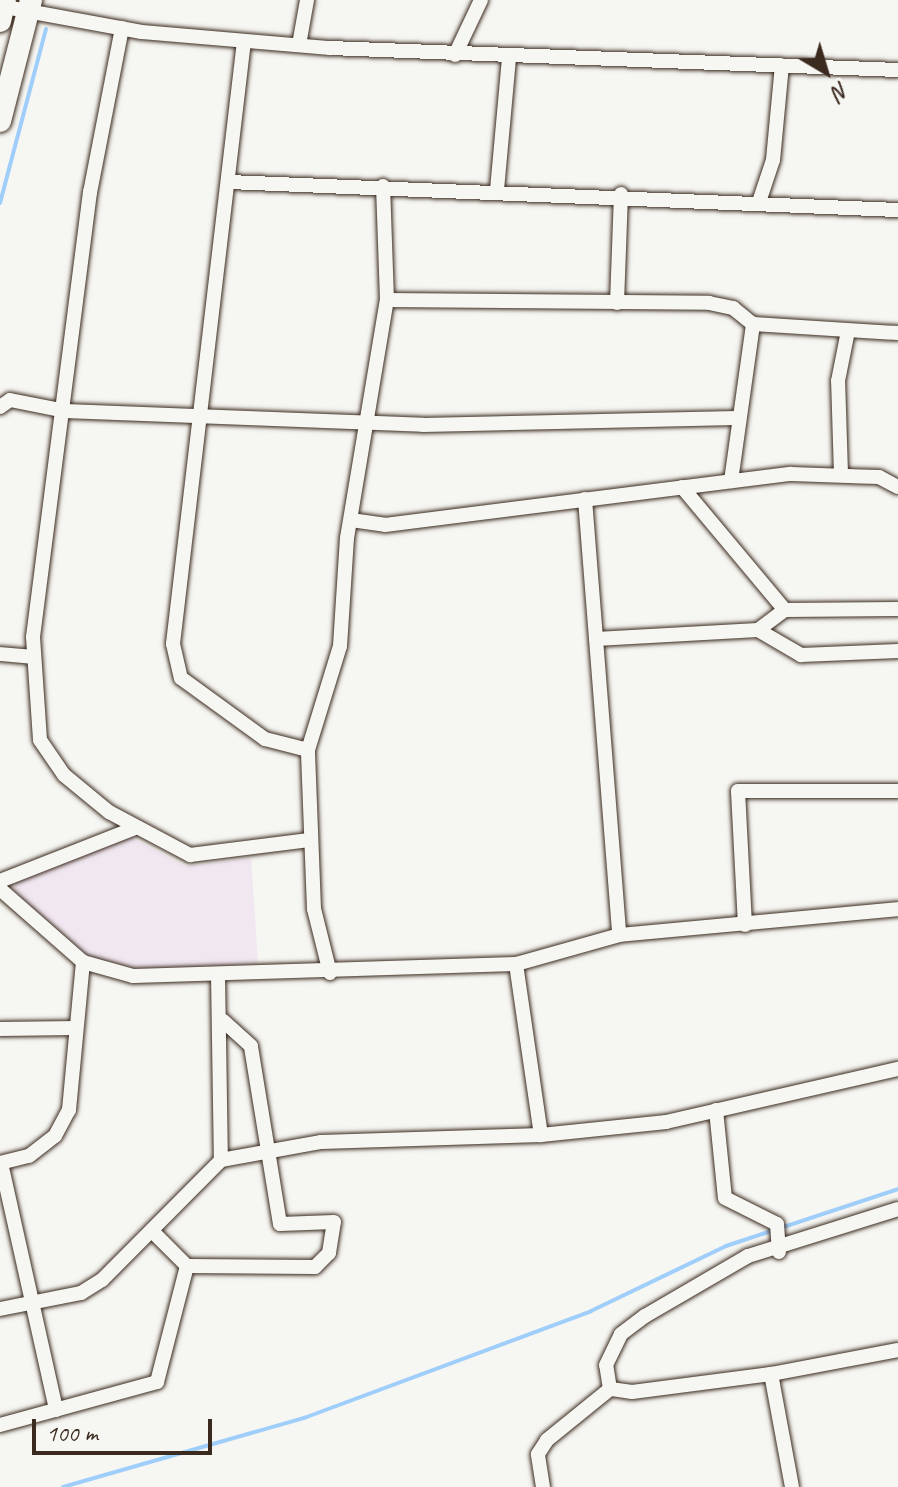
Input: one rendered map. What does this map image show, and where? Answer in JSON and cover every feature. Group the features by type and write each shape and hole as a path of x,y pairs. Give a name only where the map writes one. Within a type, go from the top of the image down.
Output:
{"main road":[{"path":"0,121 30,6"}],"street":[{"path":"59,17 62,0"},
{"path":"299,45 307,0"},
{"path":"455,55 481,0"},
{"path":"2,8 30,6 59,17 122,28 299,45 509,58 898,70"},
{"path":"122,28 90,192 33,657 40,740 64,775 133,829 190,855 309,840"},
{"path":"244,41 173,644 181,678 265,739 308,750"},
{"path":"497,190 509,58"},
{"path":"760,199 773,160 782,65"},
{"path":"229,182 760,199 791,208 898,210"},
{"path":"330,973 314,909 308,750 340,646 351,520 387,300 383,186"},
{"path":"617,303 621,194"},
{"path":"387,300 709,303 733,308 753,324 898,333"},
{"path":"731,481 736,418 753,324"},
{"path":"841,474 838,381 848,331"},
{"path":"0,407 10,400 65,411 202,414 367,424 736,418"},
{"path":"351,520 385,525 731,481 841,474 879,477 898,487"},
{"path":"682,487 785,610"},
{"path":"585,499 619,935"},
{"path":"596,639 758,630 785,610 898,609"},
{"path":"758,630 801,655 898,651"},
{"path":"0,654 33,657"},
{"path":"745,925 738,791 898,791"},
{"path":"0,881 133,829"},
{"path":"0,889 83,962 133,976 330,973 516,964 619,935 898,909"},
{"path":"56,1410 1,1163 38,1150 69,1110 83,962"},
{"path":"516,964 541,1135"},
{"path":"218,975 223,1021 221,1160"},
{"path":"152,1231 187,1266 315,1267 329,1253 334,1222 280,1224 251,1046 223,1021"},
{"path":"0,1029 76,1028"},
{"path":"0,1309 32,1303 102,1280 221,1160 266,1148 541,1135 716,1110 898,1069"},
{"path":"716,1110 728,1204 779,1230 779,1252"},
{"path":"610,1389 606,1365 621,1334 748,1256 779,1252 898,1209"},
{"path":"0,1425 157,1382 187,1266"},
{"path":"543,1487 538,1454 547,1440 610,1389 771,1374 898,1350"},
{"path":"771,1374 792,1487"}],"shaded area":[{"path":"130,837 185,866 251,858 258,963 134,971 92,960 14,891 16,882"}],"waterway":[{"path":"0,203 46,29"},
{"path":"63,1487 304,1418 591,1311 726,1246 898,1189"}]}
